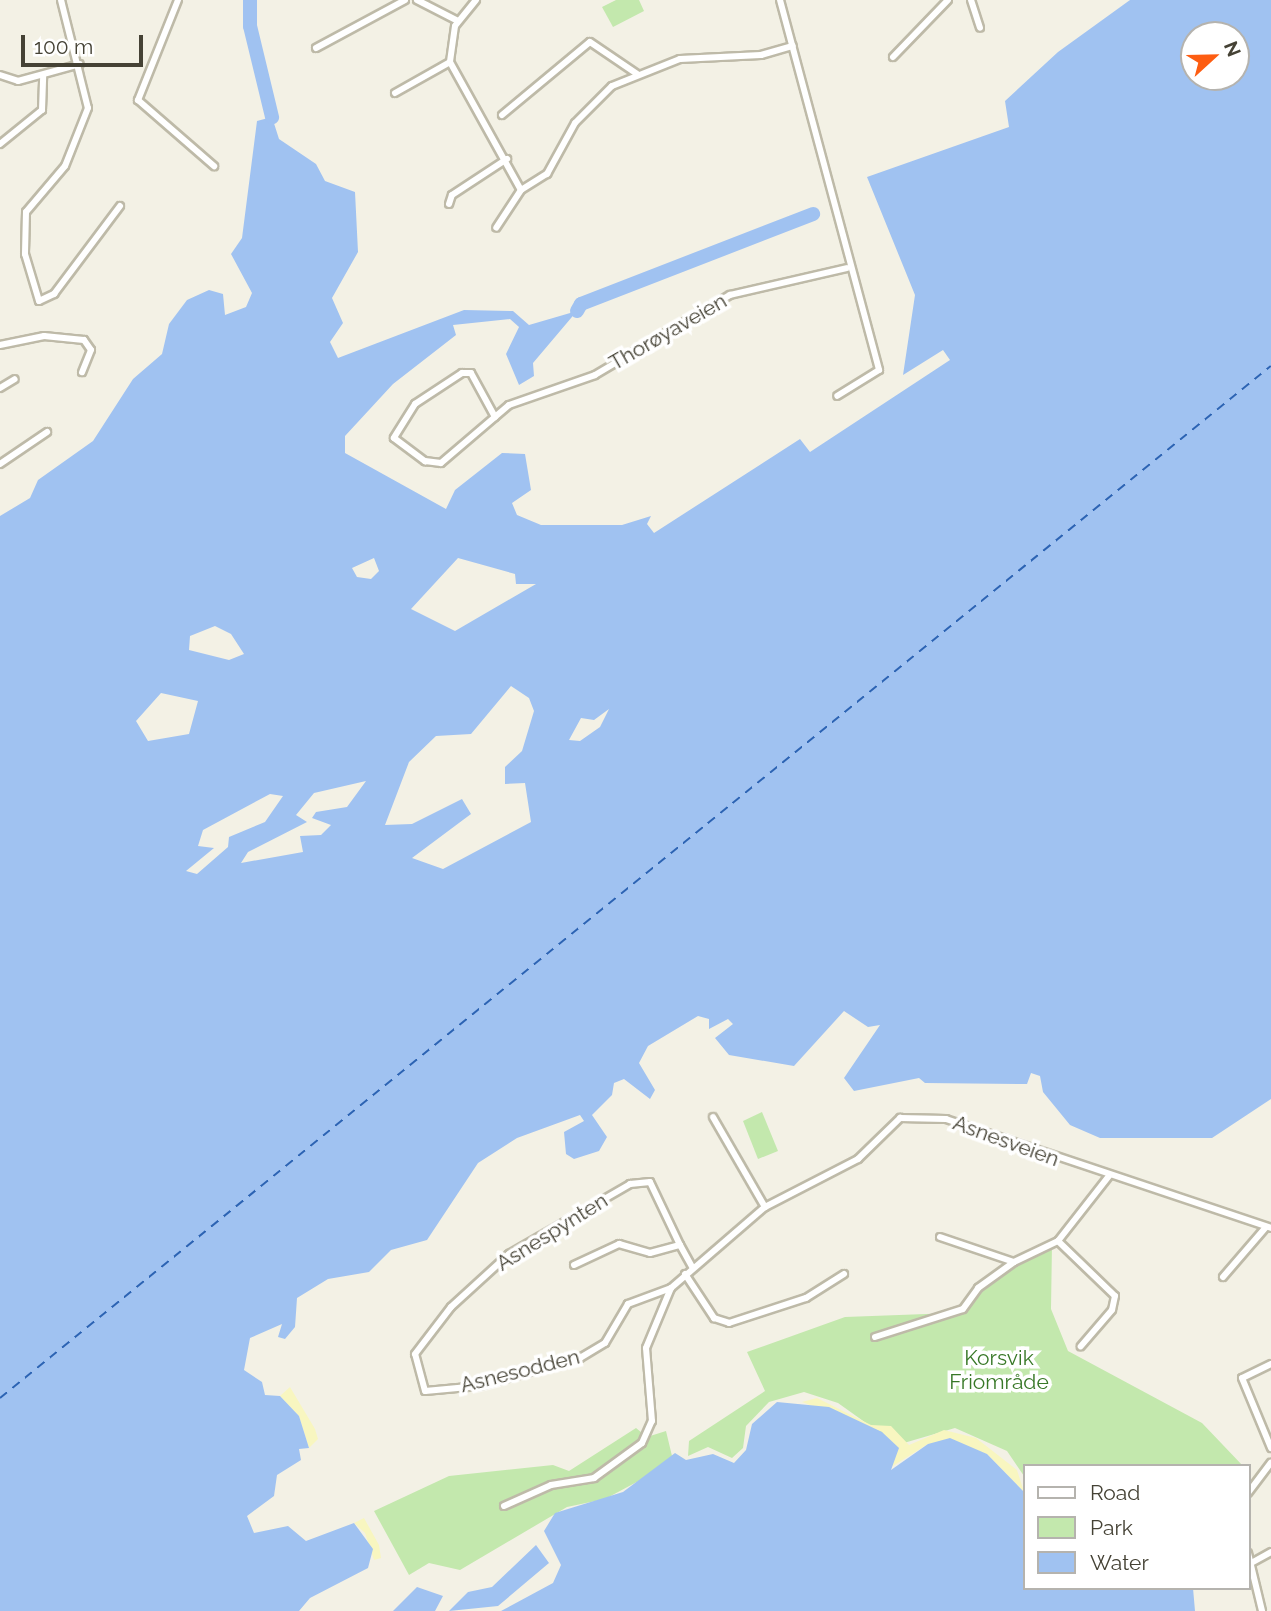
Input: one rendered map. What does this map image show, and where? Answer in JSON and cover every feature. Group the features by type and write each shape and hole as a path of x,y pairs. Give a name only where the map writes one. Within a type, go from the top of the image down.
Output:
{"street":[{"path":"61,0 80,64 86,120 56,182 26,212 25,254 39,301 54,294 120,206"},
{"path":"178,0 138,100 215,166"},
{"path":"316,48 405,0"},
{"path":"417,0 458,21"},
{"path":"476,0 458,21 450,62 507,159 521,190"},
{"path":"780,0 848,268 879,370 837,396"},
{"path":"893,57 948,0"},
{"path":"971,0 980,29"},
{"path":"502,115 590,42 638,74"},
{"path":"496,228 521,190 547,174 575,124 604,90 680,59 761,55 793,46"},
{"path":"395,93 450,62"},
{"path":"0,75 15,81 43,76 80,64"},
{"path":"0,144 42,110 43,76"},
{"path":"449,204 452,195 507,159"},
{"name":"Thorøyaveien","path":"495,417 471,373 462,373 421,398 394,438 425,461 441,463 518,400 595,375 730,295 848,268"},
{"path":"0,345 44,336 84,340 92,350 82,372"},
{"path":"0,388 15,379"},
{"path":"0,464 47,432"},
{"name":"Asnesveien","path":"505,1506 551,1485 594,1478 647,1437 652,1421 646,1348 671,1288 692,1267 765,1207 845,1167 891,1125 910,1116 946,1119 1268,1228 1223,1277"},
{"path":"713,1117 765,1207"},
{"path":"875,1337 963,1309 978,1289 1014,1262 1058,1241 1109,1176"},
{"name":"Asnespynten","path":"425,1391 415,1354 451,1307 509,1254 630,1184 650,1182 692,1267"},
{"path":"940,1237 1014,1262"},
{"path":"1058,1241 1115,1296 1112,1310 1081,1346"},
{"name":"Asnespynten","path":"575,1265 619,1244 650,1252 680,1245"},
{"path":"685,1274 714,1318 729,1323 806,1298 844,1273"},
{"name":"Asnesodden","path":"425,1391 479,1386 580,1358 605,1343 628,1304 671,1288"},
{"path":"1271,1364 1242,1378 1271,1448"},
{"path":"1250,1490 1271,1463"},
{"path":"1253,1562 1271,1552"},
{"path":"1250,1557 1262,1611"}],"green space":[{"path":"616,0 639,0 644,11 613,27 602,7"},
{"path":"762,1112 778,1151 758,1159 743,1121"},
{"name":"Korsvik Friområde","path":"1052,1244 1051,1309 1068,1351 1202,1423 1241,1464 1023,1464 1023,1475 1007,1451 955,1428 897,1445 838,1403 804,1392 769,1402 746,1426 743,1448 732,1458 708,1447 688,1456 689,1441 765,1391 747,1352 845,1317 953,1313 1014,1262"},
{"path":"636,1428 647,1437 666,1431 672,1456 661,1469 605,1499 567,1507 460,1570 429,1563 409,1575 374,1511 449,1476 553,1465 569,1471"}],"sand":[{"path":"290,1387 315,1429 318,1439 309,1448 299,1416 280,1396"},
{"path":"817,1398 871,1425 891,1426 909,1445 944,1430 976,1438 1017,1470 1023,1491 987,1454 928,1444 888,1469 893,1455 882,1432 802,1402"},
{"path":"364,1518 379,1545 381,1558 374,1560 365,1533 354,1523"}],"water":[{"path":"1130,0 1271,0 1271,1099 1212,1138 1100,1138 1070,1125 1043,1092 1040,1076 1031,1073 1027,1084 925,1083 919,1078 854,1091 844,1078 880,1025 868,1027 844,1011 794,1066 729,1055 715,1038 733,1024 728,1019 709,1029 709,1019 698,1016 648,1046 639,1063 655,1090 650,1099 624,1079 614,1083 612,1095 592,1115 607,1137 599,1151 574,1159 566,1154 564,1132 584,1121 580,1115 517,1138 478,1163 427,1240 391,1250 369,1272 328,1279 297,1298 295,1327 285,1339 278,1337 282,1324 250,1338 244,1370 262,1382 265,1395 280,1396 299,1416 309,1448 299,1449 301,1460 277,1475 274,1496 247,1516 254,1533 288,1526 306,1541 354,1523 373,1549 368,1568 310,1598 299,1611 0,1611 0,516 30,498 38,480 93,441 133,379 162,354 169,324 187,300 209,290 223,294 225,315 246,307 252,293 231,254 242,238 257,121 272,117 279,139 316,164 325,181 355,192 358,252 332,298 343,323 330,342 338,358 464,310 513,311 529,325 577,311 533,363 534,376 519,385 506,354 519,327 510,319 453,325 456,335 393,384 345,436 345,453 446,509 455,490 502,453 525,454 531,490 512,503 517,515 541,525 622,525 651,516 647,524 654,533 800,439 810,452 950,360 943,350 903,375 915,295 867,177 1009,127 1005,101 1058,52","holes":["374,558 379,571 371,579 357,577 352,568","458,558 515,574 516,584 536,584 455,631 411,609","215,626 231,634 244,654 229,660 189,650 190,636","511,686 529,698 534,711 522,751 505,767 505,784 525,783 531,822 443,869 412,858 471,814 462,799 412,824 385,825 409,762 436,736 471,734","161,693 198,701 189,734 148,741 136,721","609,709 600,727 580,741 569,740 581,718 594,720","366,781 347,807 316,812 312,818 331,825 321,835 300,836 303,852 241,863 248,852 307,822 296,815 314,793","270,794 283,796 265,822 229,837 228,847 197,874 186,871 214,848 198,846 203,830"]},
{"path":"777,1402 829,1407 882,1432 899,1448 891,1470 928,1444 950,1438 987,1454 1023,1491 1023,1590 1193,1590 1195,1611 501,1611 553,1583 561,1565 544,1531 555,1513 623,1492 675,1453 686,1460 713,1454 734,1463 746,1450 752,1424"},
{"path":"536,1545 549,1563 498,1606 449,1611 468,1592 492,1587"},
{"path":"417,1587 443,1596 435,1611 393,1611"}],"waterway":[{"path":"250,0 250,26 272,117"},
{"path":"577,311 581,304 813,214"}],"ferry route":[{"path":"0,1398 1271,366"}]}
